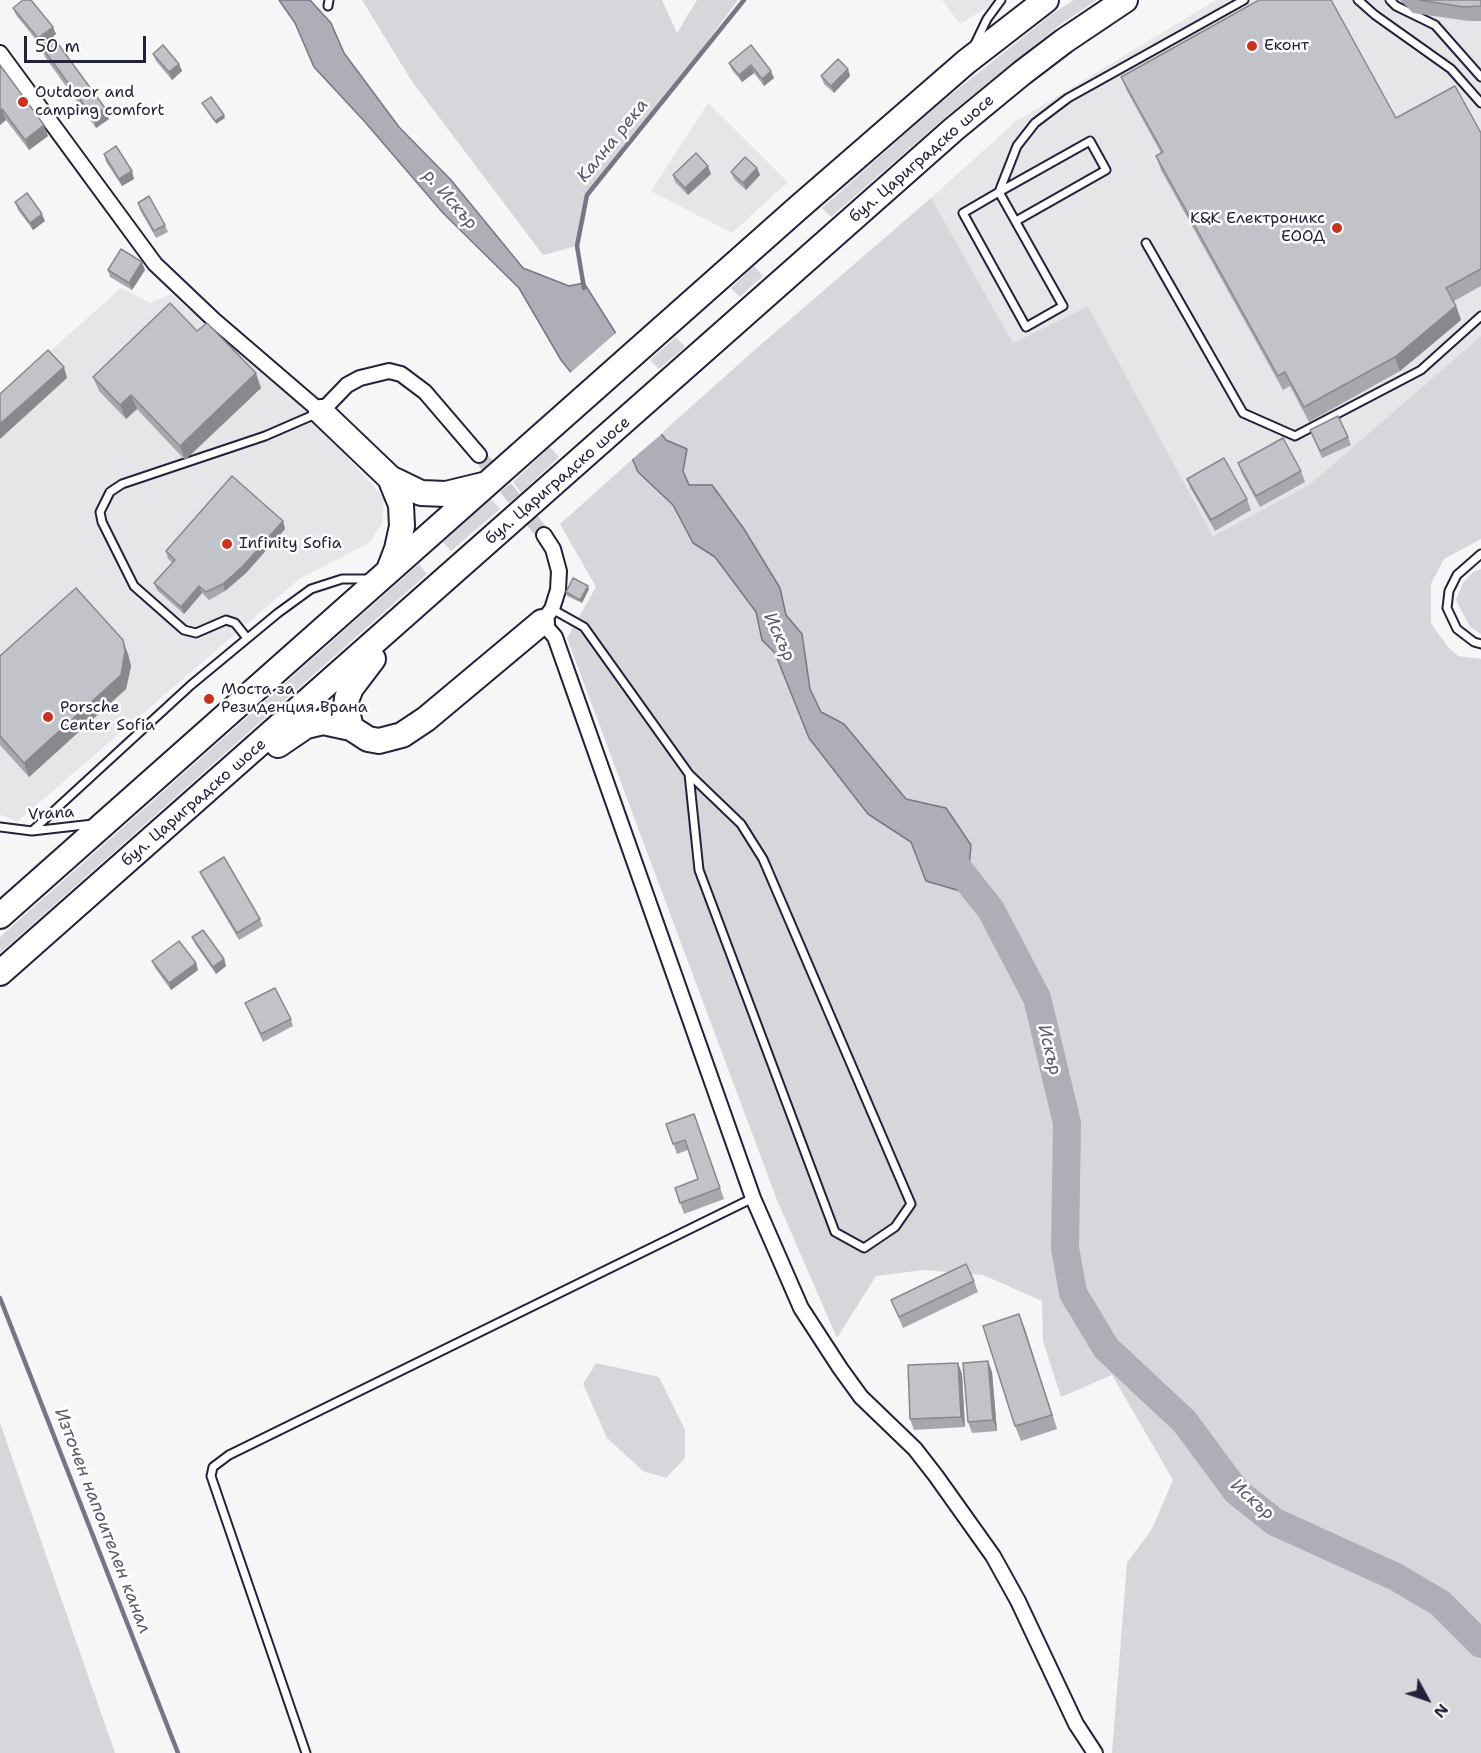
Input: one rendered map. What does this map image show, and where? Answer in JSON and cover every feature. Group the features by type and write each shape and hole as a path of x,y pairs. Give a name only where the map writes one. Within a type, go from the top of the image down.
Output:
{"highway":[{"path":"0,916 966,62 1046,0"},
{"name":"бул. Цариградско шосе","path":"0,974 990,99 1064,41 1125,0"},
{"path":"321,412 390,477 420,493 446,494 488,483"},
{"path":"384,576 397,549 402,526 401,505 390,477"},
{"path":"351,728 346,707 351,688 406,615"},
{"path":"206,792 306,726 323,722 351,728 368,739 379,741 402,735 426,719 547,616"}],"street":[{"path":"0,52 155,264 214,320 321,412 347,385 360,378 389,371 401,374 425,392 479,455"},
{"path":"544,534 553,549 559,571 558,590 547,616 753,1198 801,1308 861,1397 915,1449 993,1556 1018,1601 1076,1724 1095,1753"}],"lane":[{"path":"966,62 987,19 1001,0"},
{"path":"999,192 1017,146 1035,123 1068,98 1244,0"},
{"path":"1359,0 1375,15 1451,69 1481,103"},
{"path":"1390,0 1396,6 1435,25 1481,77"},
{"path":"999,192 1063,306 1026,327 963,213 999,192 1090,141 1106,170 1016,221"},
{"path":"1146,243 1243,413 1295,436 1420,370 1481,316"},
{"path":"247,638 235,623 226,620 195,633 184,630 134,586 102,522 100,512 110,492 122,484 265,436 321,412"},
{"path":"1481,554 1457,575 1449,591 1447,608 1457,629 1474,642 1481,644"},
{"path":"32,831 191,685 311,589 342,579 384,576"},
{"path":"547,616 584,627 689,774 741,824 763,859 912,1204 895,1227 864,1248 835,1232 699,870 689,774"},
{"name":"Vrana","path":"0,827 32,831 105,822"},
{"path":"306,1753 211,1476 213,1467 239,1450 753,1198"}],"shaded area":[{"path":"362,0 662,0 677,33 697,0 738,0 664,100 587,195 577,246 543,255 411,80"},
{"path":"942,0 999,0 960,24"},
{"path":"1074,0 1097,0 1061,24 948,115 831,217 822,208 938,105 1052,14"},
{"path":"1216,0 1481,0 1481,336 1309,485 1213,536 1088,306 1013,343 931,198 1015,122"},
{"path":"708,103 788,182 732,233 651,191"},
{"path":"931,198 1013,343 1088,306 1213,536 1309,485 1481,336 1481,539 1444,559 1431,584 1431,623 1448,647 1458,656 1481,659 1481,1753 1112,1753 1127,1563 1152,1529 1173,1480 1112,1375 1061,1397 1043,1341 1042,1301 983,1275 924,1270 876,1276 837,1338 777,1200 567,638 596,587 560,524 750,354"},
{"path":"754,266 763,276 740,297 731,288"},
{"path":"121,288 150,303 171,294 302,407 384,498 382,524 369,543 299,579 18,821 0,815 0,396"},
{"path":"676,337 685,347 659,369 650,360"},
{"path":"550,447 559,457 521,493 513,482"},
{"path":"491,499 500,509 451,551 443,542"},
{"path":"419,564 427,574 0,953 0,937"},
{"path":"1481,569 1481,634 1470,627 1456,600 1463,583 1473,572"},
{"path":"596,1363 659,1377 685,1430 685,1458 666,1478 643,1471 607,1438 583,1384"},
{"path":"0,1423 115,1753 0,1753"}],"water":[{"name":"р. Искър","path":"279,0 310,0 331,23 344,53 399,127 451,180 523,268 569,286 584,283 615,332 632,396 666,440 687,449 683,471 689,485 712,485 744,529 780,588 786,615 802,634 810,689 821,712 844,724 906,799 946,808 971,845 969,867 981,897 926,881 911,842 868,814 809,738 775,653 762,640 756,612 715,557 693,543 673,505 638,472 624,439 561,360 519,288 443,213 365,122 314,67 295,23"}],"pier":[{"path":"618,331 635,395 664,432 630,461 621,440 569,374"}],"building":[{"path":"23,0 31,0 53,27 38,38 13,8"},
{"name":"K&K Електроникс ЕООД","path":"1259,0 1331,0 1396,118 1455,86 1481,133 1481,269 1446,288 1456,306 1395,357 1304,407 1285,372 1278,376 1156,156 1163,152 1121,77"},
{"path":"1419,0 1481,0 1481,6 1464,7"},
{"path":"53,37 105,108 93,117 41,46"},
{"path":"163,45 179,64 169,72 153,54"},
{"path":"751,45 771,71 762,79 751,65 739,75 729,63"},
{"path":"838,59 848,69 831,86 821,76"},
{"path":"0,65 44,125 25,140 2,109 0,111"},
{"path":"211,97 224,115 215,121 202,103"},
{"path":"116,146 132,171 119,179 104,154"},
{"path":"696,153 708,166 685,188 673,175"},
{"path":"745,157 757,168 743,183 731,172"},
{"path":"27,193 42,214 30,223 15,202"},
{"path":"149,196 165,225 154,231 138,203"},
{"path":"121,249 142,262 129,283 108,270"},
{"path":"170,303 197,331 207,323 256,373 180,446 131,395 120,405 93,377"},
{"path":"48,350 64,367 0,424 0,394"},
{"path":"1338,416 1348,437 1320,451 1310,430"},
{"path":"1283,438 1301,471 1256,496 1238,463"},
{"path":"1224,458 1247,499 1211,520 1187,479"},
{"name":"Infinity Sofia","path":"232,476 283,521 243,566 223,584 206,592 199,586 181,607 154,583 175,560 166,551"},
{"path":"573,578 588,586 580,600 566,592"},
{"name":"Porsche Center Sofia","path":"76,588 123,640 125,651 121,675 24,763 0,736 0,656"},
{"path":"224,857 260,919 237,933 200,872"},
{"path":"203,930 224,959 213,967 192,937"},
{"path":"179,941 196,963 169,983 152,961"},
{"path":"275,988 291,1019 261,1034 245,1003"},
{"path":"694,1114 720,1188 680,1203 675,1188 698,1179 685,1140 673,1144 666,1124"},
{"path":"966,1264 974,1281 899,1317 891,1300"},
{"path":"1019,1314 1052,1415 1015,1426 983,1326"},
{"path":"988,1361 993,1420 968,1422 963,1363"},
{"path":"958,1363 961,1417 910,1419 908,1365"}],"waterway":[{"name":"Кална река","path":"584,288 577,246 587,195 744,0"},
{"name":"Искър","path":"957,867 991,910 1037,998 1067,1123 1065,1248 1073,1293 1106,1348 1185,1422 1236,1491 1275,1522 1396,1577 1440,1603 1481,1644"},
{"name":"Източен напоителен канал","path":"0,1298 178,1753"}],"tunnel":[{"path":"479,455 544,535"}],"place":[{"name":"Еконт","path":"1252,46"},
{"name":"Outdoor and camping comfort","path":"23,102"},
{"name":"K&K Електроникс ЕООД","path":"1337,228"},
{"name":"Infinity Sofia","path":"227,544"},
{"name":"Моста за Резиденция Врана","path":"209,699"},
{"name":"Porsche Center Sofia","path":"48,717"}]}
